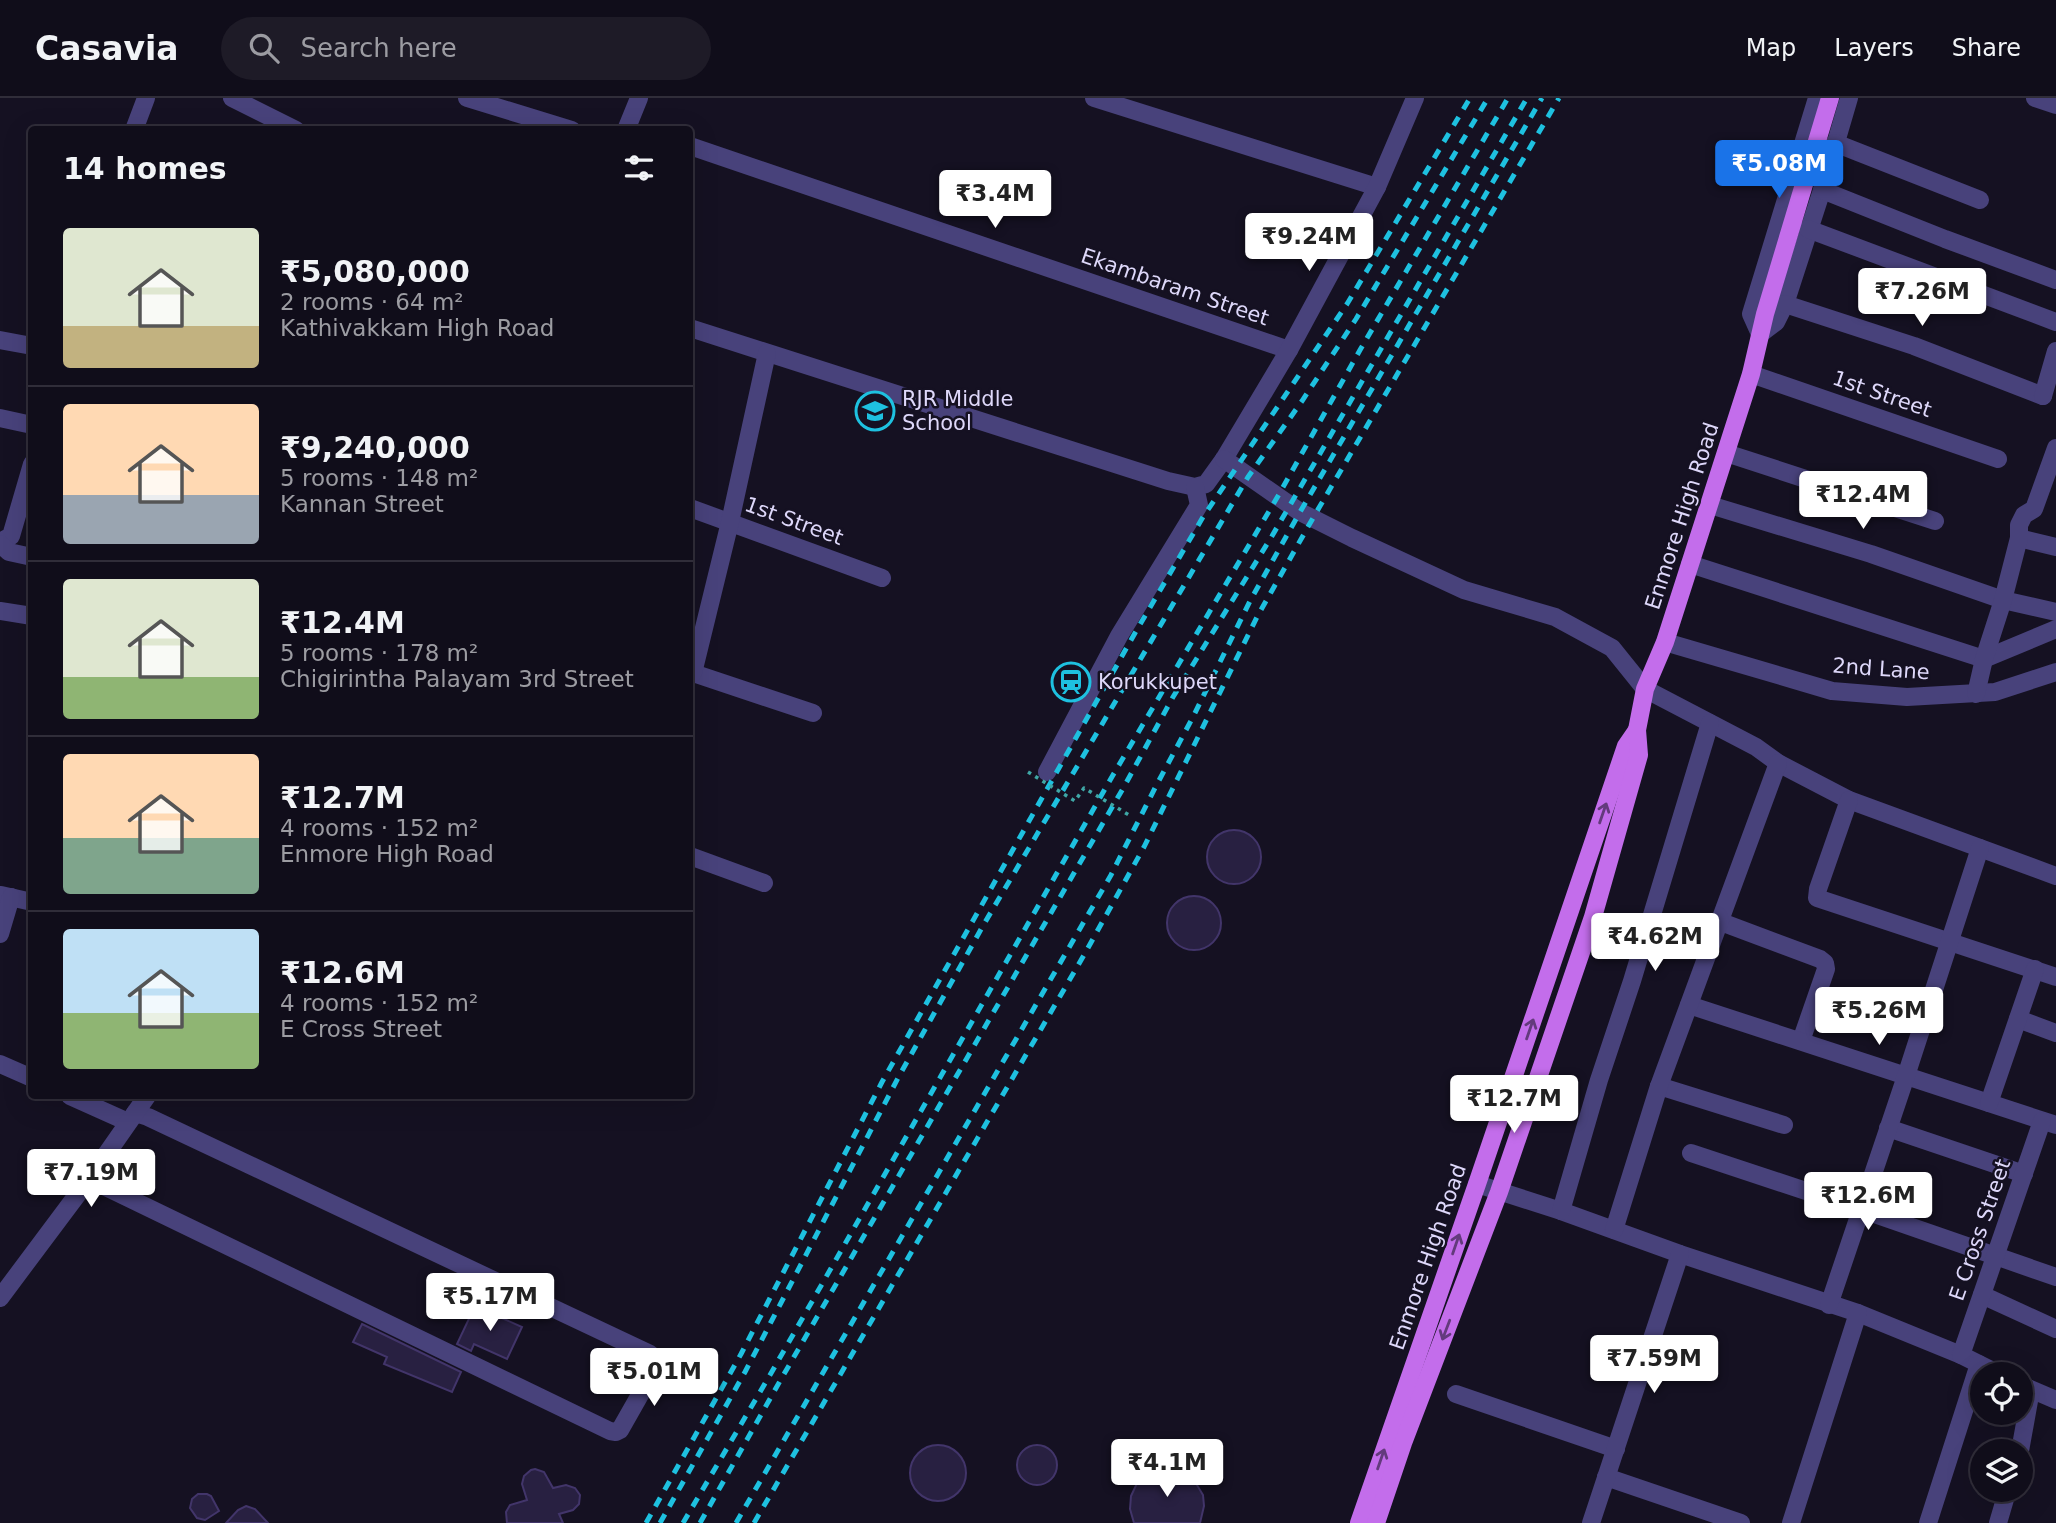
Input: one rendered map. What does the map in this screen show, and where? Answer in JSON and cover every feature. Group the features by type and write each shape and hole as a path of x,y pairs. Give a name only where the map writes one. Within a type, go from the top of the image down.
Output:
{"main road":[{"name":"Enmore High Road","path":"1376,1523 1403,1443 1499,1192 1593,917 1639,755 1637,730 1645,690 1665,642 1751,374 1765,314 1830,98"},
{"name":"Enmore High Road","path":"1359,1523 1626,746 1637,730"}],"street":[{"path":"136,126 146,98"},
{"path":"232,98 288,126"},
{"path":"467,98 559,126"},
{"path":"632,126 639,98"},
{"path":"1094,98 1377,187"},
{"path":"693,329 1167,481 1195,487 1206,484 1289,350 1377,187 1415,98"},
{"path":"1818,98 1751,314 1760,334 1776,322 1785,304 1849,98"},
{"path":"2035,98 2056,105"},
{"path":"1835,143 1980,200"},
{"name":"Ekambaram Street","path":"693,147 1289,350"},
{"path":"1822,190 2056,280"},
{"path":"1808,229 2056,323"},
{"path":"1785,304 2051,393 2056,354"},
{"path":"0,341 28,345"},
{"path":"693,665 730,522 767,353"},
{"name":"1st Street","path":"1751,374 1998,459"},
{"path":"0,418 28,424"},
{"path":"1726,453 1935,521"},
{"path":"1976,694 2019,538 2019,525 2024,515 2034,509 2055,456"},
{"path":"1224,458 1300,512 1364,544 1464,590 1555,617 1612,648 1645,690 1756,747 1778,763 1849,800 2056,876"},
{"path":"28,478 11,536 0,543 9,552 28,555"},
{"path":"1047,772 1119,636 1199,505 1195,487"},
{"path":"1710,505 1871,554 2003,600 2056,612"},
{"name":"1st Street","path":"693,509 882,578"},
{"path":"2019,538 2056,547"},
{"path":"1690,564 1984,659 2056,629"},
{"path":"0,611 28,615"},
{"name":"2nd Lane","path":"1665,642 1832,691 1907,697 1995,692 2056,672"},
{"path":"693,674 813,713"},
{"path":"1561,1210 1710,723"},
{"path":"1614,1230 1659,1086 1778,763"},
{"path":"1849,800 1817,898 2056,977"},
{"path":"1829,1305 1980,848"},
{"path":"693,857 764,883"},
{"path":"0,934 5,896 28,901"},
{"path":"1721,922 1821,959 1825,963 1826,969 1801,1041"},
{"path":"1989,1103 2035,970"},
{"path":"1689,1005 2049,1123"},
{"path":"2018,1018 2056,1033"},
{"path":"0,1064 28,1076"},
{"path":"1659,1086 1784,1125"},
{"path":"79,1099 132,1117 148,1116 650,1354 653,1363 641,1393 616,1433 89,1179"},
{"path":"0,1298 145,1099"},
{"name":"E Cross Street","path":"1961,1355 2024,1174 2049,1123"},
{"path":"1888,1128 2024,1174"},
{"path":"1691,1153 2056,1277"},
{"path":"1477,1184 1561,1210 1680,1254 1858,1313 1975,1362"},
{"path":"1591,1523 1680,1254"},
{"path":"1982,1294 2056,1329"},
{"path":"1791,1523 1858,1313"},
{"path":"2033,1391 2056,1400"},
{"path":"1928,1523 1970,1392"},
{"path":"1455,1394 1616,1449"},
{"path":"1606,1477 1741,1523"},
{"path":"1998,1523 2004,1502"}],"path":[{"path":"1028,772 1075,801 1084,788 1129,815"}],"building":[{"path":"1234,830 1253,838 1261,857 1253,876 1234,884 1215,876 1207,857 1215,838"},
{"path":"1194,896 1213,904 1221,923 1213,942 1194,950 1175,942 1167,923 1175,904"},
{"path":"475,1306 522,1327 507,1359 474,1344 471,1351 457,1344"},
{"path":"362,1324 461,1372 452,1392 384,1364 387,1357 353,1342"},
{"path":"1121,1444 1133,1451 1132,1465 1122,1466 1113,1461 1113,1450"},
{"path":"932,1445 944,1445 954,1449 962,1457 966,1473 962,1489 954,1497 944,1501 932,1501 922,1497 914,1489 910,1479 910,1467 914,1457 922,1449"},
{"path":"1037,1445 1051,1451 1057,1465 1051,1479 1037,1485 1023,1479 1017,1465 1023,1451"},
{"path":"535,1469 544,1472 553,1488 566,1485 575,1488 580,1495 579,1504 573,1510 559,1514 563,1523 507,1523 506,1512 510,1505 527,1500 522,1484 524,1476"},
{"path":"1168,1469 1189,1476 1203,1495 1204,1506 1200,1523 1134,1523 1130,1509 1131,1496 1139,1479"},
{"path":"198,1494 211,1496 219,1511 205,1520 197,1518 190,1508 192,1499"},
{"path":"246,1506 255,1509 268,1523 226,1523 238,1510"}],"railway":[{"path":"646,1523 741,1354 882,1082 1135,633 1203,517 1347,304 1470,98"},
{"path":"660,1523 745,1372 898,1078 984,924 1248,477 1356,319 1488,98"},
{"path":"683,1523 1113,775 1508,98"},
{"path":"700,1523 1173,697 1272,536 1527,98"},
{"path":"736,1523 1111,875 1250,601 1542,98"},
{"path":"754,1523 1084,955 1144,847 1257,617 1559,98"}],"place":[{"name":"RJR Middle School","path":"875,411"},
{"name":"Korukkupet","path":"1071,682"}]}
